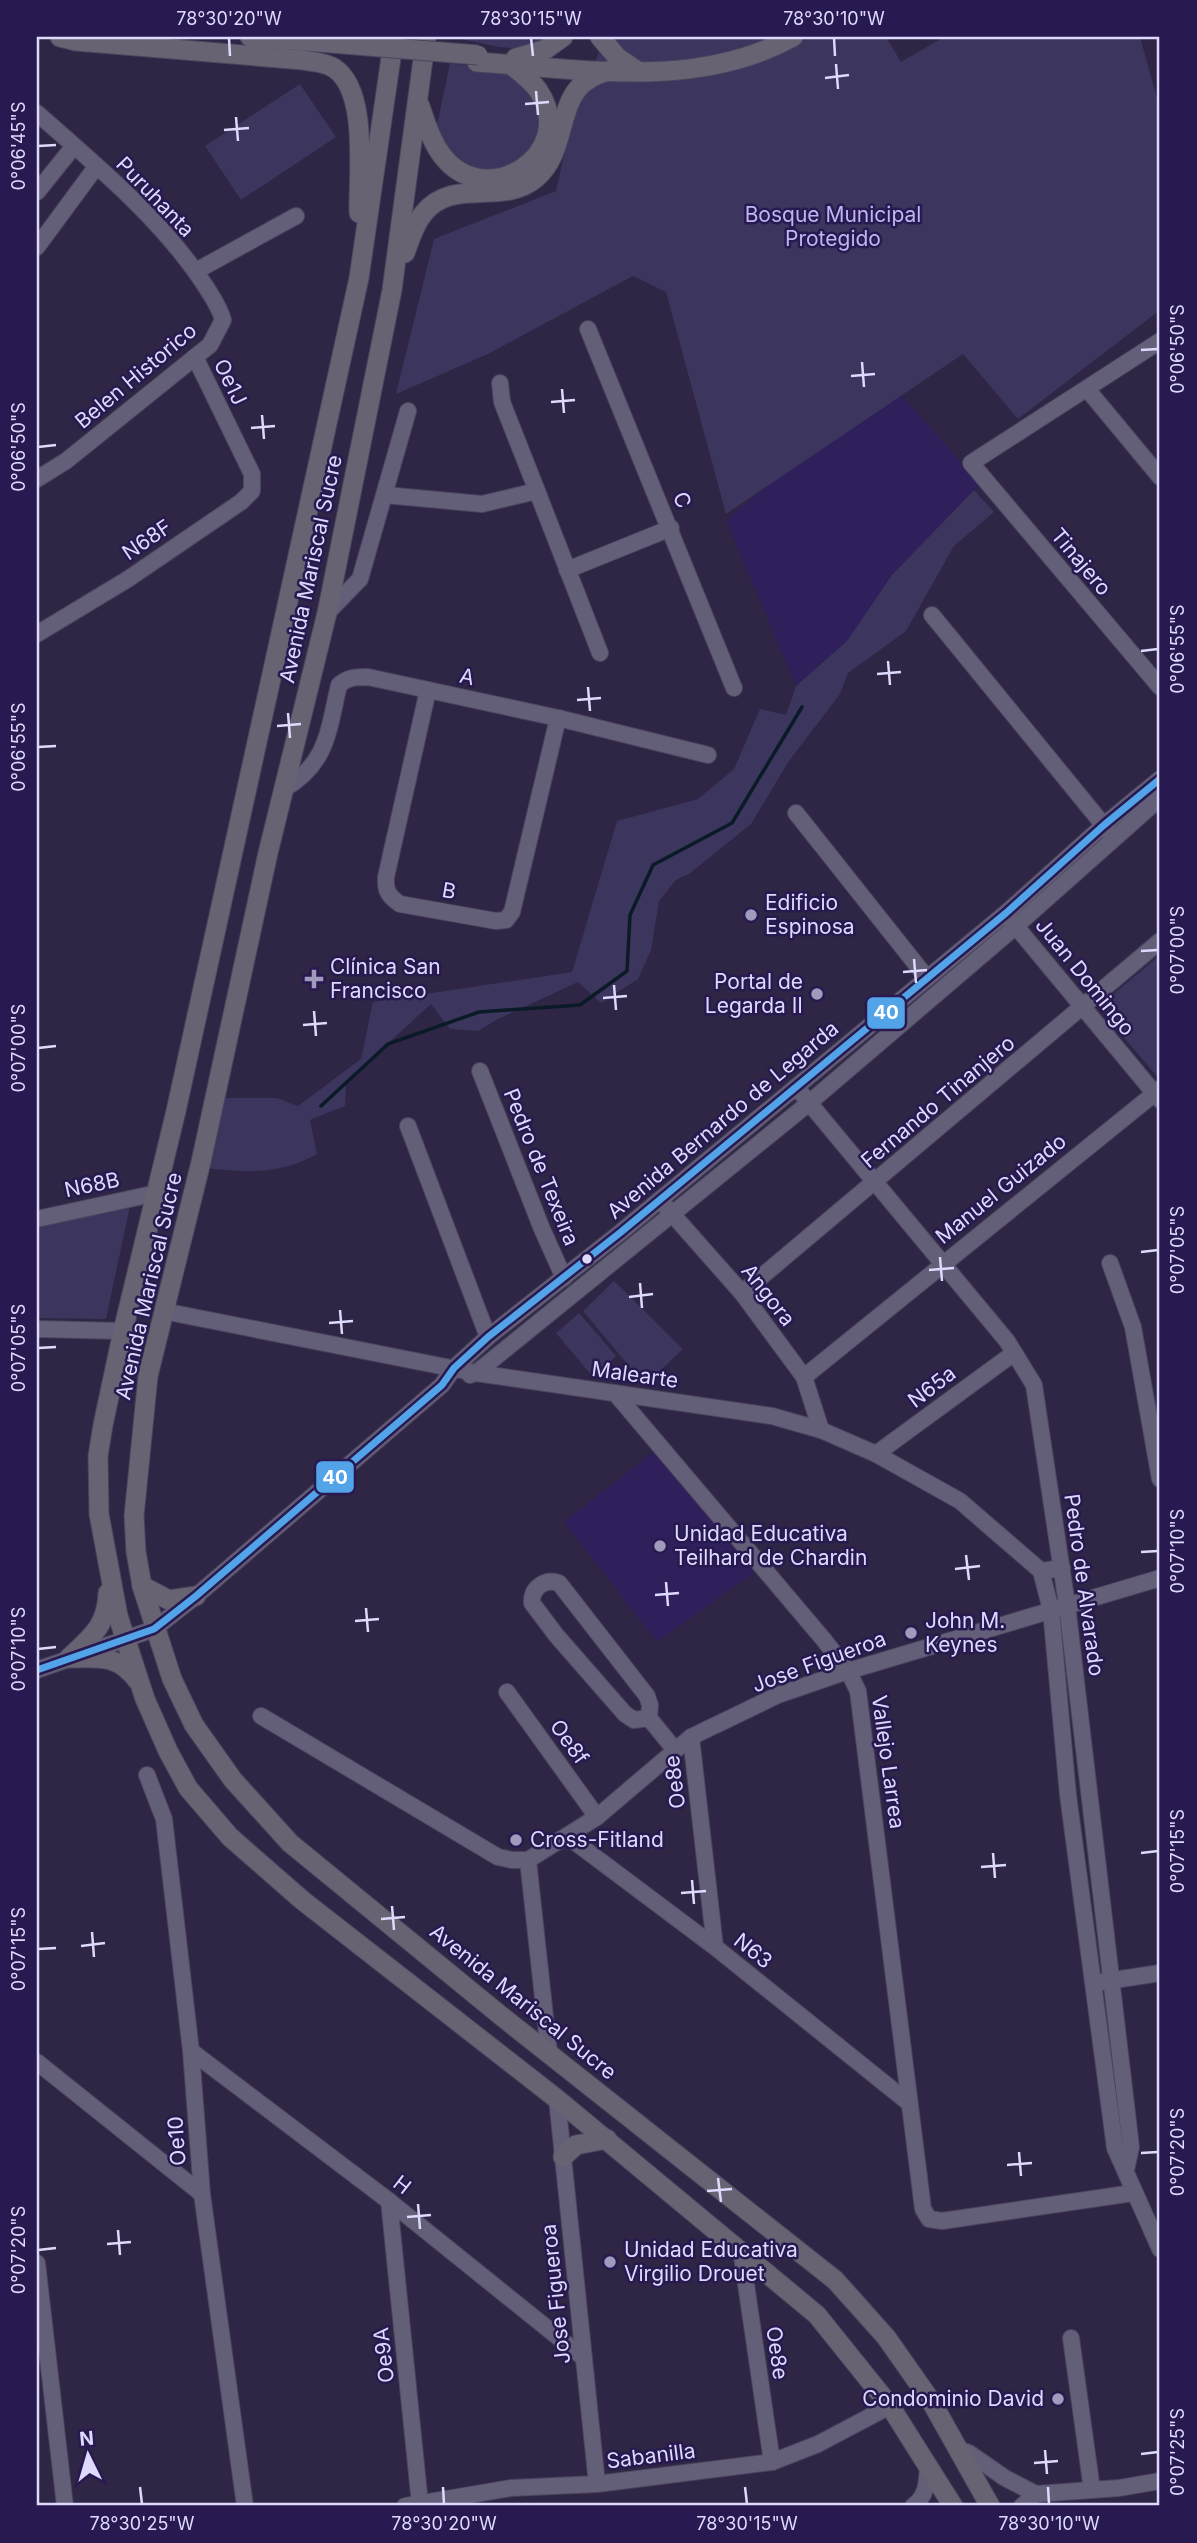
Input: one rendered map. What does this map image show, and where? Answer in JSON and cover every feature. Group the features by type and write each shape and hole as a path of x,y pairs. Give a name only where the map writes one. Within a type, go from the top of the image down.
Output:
{"main road":[{"path":"60,37 76,41 303,61 325,64 336,69 352,91 358,110 359,278"},
{"path":"109,37 319,47 644,71"},
{"path":"250,37 319,47"},
{"path":"356,37 382,37"},
{"path":"359,278 394,37"},
{"name":"Avenida Mariscal Sucre","path":"426,37 392,290 327,613 268,853 201,1162 148,1376 135,1497 136,1552 142,1586 172,1679 194,1725 233,1780 290,1843 500,2015 835,2280 893,2347 931,2401 990,2506"},
{"path":"422,69 437,37"},
{"path":"513,61 546,49 563,37"},
{"path":"600,37 617,57 644,71"},
{"path":"513,61 611,70 707,67 761,53 793,37"},
{"path":"418,100 439,152 453,166 481,179 512,175 529,164 542,147 547,127 542,97 513,61"},
{"path":"392,290 415,226 424,212 451,195 516,190 533,181 553,158 573,95 592,77 611,70"},
{"name":"Avenida Mariscal Sucre","path":"359,278 157,1193 122,1331 98,1457 99,1514 124,1638 151,1716 188,1788 230,1836 346,1936 433,2001 607,2139 817,2315 890,2406 953,2506"},
{"path":"69,1658 102,1624 108,1601 109,1571"},
{"path":"142,1586 169,1600 196,1596"},
{"path":"69,1658 113,1660 129,1669 139,1683"},
{"path":"433,2001 454,1977"},
{"path":"482,2040 500,2015"},
{"path":"563,2157 576,2145 607,2139"}],"street":[{"name":"Puruhanta","path":"37,113 145,211 196,271 218,307 223,320 221,325"},
{"path":"37,192 74,146"},
{"path":"37,247 96,167"},
{"path":"196,271 296,216"},
{"name":"Belen Historico","path":"37,479 66,461 210,345 221,325"},
{"name":"C","path":"588,329 734,688"},
{"path":"1160,341 1087,389 1160,477"},
{"name":"Oe1J","path":"195,357 246,463"},
{"path":"500,383 502,402 600,653"},
{"name":"Tinajero","path":"1087,389 971,463 1160,687"},
{"path":"327,613 360,579 408,411"},
{"name":"N68F","path":"37,634 128,579 242,502 254,485 246,463"},
{"path":"385,495 482,504 537,491"},
{"path":"567,570 671,528"},
{"path":"932,615 1109,832"},
{"name":"A","path":"284,789 302,778 319,759 339,685 345,679 368,677 558,718 708,755"},
{"name":"B","path":"428,690 386,877 385,887 390,897 400,904 496,921 506,920 512,912 558,718"},
{"name":"Avenida Bernardo de Legarda","path":"442,1385 476,1373 809,1103 1109,832 1160,779"},
{"name":"Avenida Bernardo de Legarda","path":"1109,832 1160,798"},
{"path":"796,813 927,978"},
{"name":"Avenida Bernardo de Legarda","path":"37,1670 154,1629 442,1385 454,1368 488,1337 660,1200 927,978 1011,919"},
{"name":"Juan Domingo","path":"1011,919 1083,1008 1158,1094"},
{"name":"Fernando Tinanjero","path":"742,1293 1160,941"},
{"name":"Pedro de Texeira","path":"480,1071 564,1278"},
{"name":"Pedro de Alvarado","path":"796,1087 1007,1341 1034,1385 1062,1568 1059,1608 1068,1795 1115,2148 1160,2249"},
{"name":"Manuel Guizado","path":"804,1377 1158,1094"},
{"path":"408,1126 488,1337"},
{"name":"N68B","path":"37,1219 157,1193"},
{"name":"Angora","path":"660,1200 742,1293 804,1377 821,1430"},
{"path":"1110,1263 1133,1327 1160,1479"},
{"name":"Malearte","path":"163,1311 476,1373 772,1416 821,1430 876,1454 960,1501 1041,1571"},
{"path":"37,1329 122,1331"},
{"name":"N65a","path":"876,1454 1014,1353"},
{"name":"Vallejo Larrea","path":"615,1393 848,1671 859,1691 923,2209 929,2219 942,2221 1133,2193"},
{"path":"1041,1571 1062,1568"},
{"name":"Pedro de Alvarado","path":"1041,1571 1059,1608 1131,2147 1126,2171"},
{"name":"Jose Figueroa","path":"528,1860 597,1816 691,1737 778,1695 848,1671 1160,1578"},
{"path":"649,1718 634,1720 625,1714 556,1635 532,1603 532,1597 540,1585 549,1581 559,1583 647,1696 650,1705 649,1718 676,1750"},
{"name":"Oe8f","path":"507,1692 597,1816"},
{"path":"261,1716 498,1857 528,1860 550,2053"},
{"name":"Oe8e","path":"691,1737 715,1947"},
{"name":"Oe10","path":"147,1774 164,1819 191,2051 202,2194 245,2506"},
{"name":"N63","path":"567,1836 715,1947 909,2103"},
{"path":"1091,1983 1160,1973"},
{"name":"H","path":"191,2051 389,2201 584,2358"},
{"path":"37,2062 202,2194"},
{"name":"Jose Figueroa","path":"557,2099 597,2484"},
{"name":"Oe9A","path":"389,2201 413,2505"},
{"name":"Oe8e","path":"741,2250 772,2462"},
{"path":"37,2263 65,2506"},
{"path":"1071,2338 1092,2490"},
{"name":"Sabanilla","path":"413,2505 511,2488 597,2484 772,2462 818,2444 890,2406"},
{"path":"958,2449 1036,2494 1160,2481"},
{"path":"913,2506 922,2498 928,2466"},
{"path":"1022,2506 1036,2494"}],"shaded area":[{"path":"892,384 980,484 892,575 847,641 796,686 726,520"},
{"name":"Unidad Educativa Teilhard de Chardin","path":"653,1452 759,1569 657,1642 564,1522"}],"green space":[{"path":"451,37 557,37 529,50"},
{"name":"Bosque Municipal Protegido","path":"606,37 886,37 901,62 944,37 1140,37 1160,109 1160,310 1018,419 963,354 726,514 666,292 633,276 488,354 396,394 434,239 556,191 575,107"},
{"path":"450,63 514,75 541,107 533,142 520,160 510,166 485,170 448,157 436,130"},
{"path":"300,84 336,137 241,200 205,146"},
{"path":"974,490 994,512 954,546 906,631 848,673 840,694 789,761 751,824 689,874 676,880 659,901 651,950 638,979 601,1003 578,982 478,1031 450,1029 431,1004 346,1082 345,1106 310,1120 317,1154 288,1166 262,1171 203,1168 215,1098 277,1098 298,1106 361,1059 373,1002 572,972 617,821 698,799 734,769 760,709 786,715 796,686 847,641 892,575"},
{"path":"1160,955 1160,1071 1156,1075 1098,1007"},
{"path":"130,1206 106,1319 37,1318 37,1228"},
{"path":"614,1281 683,1349 645,1385 583,1311"},
{"path":"579,1313 616,1356 593,1377 556,1333"}],"waterway":[{"path":"321,1106 388,1044 479,1012 580,1005 627,971 630,915 653,865 732,823 802,707"}],"transit line":[{"name":"40","path":"37,1670 154,1629 196,1596 442,1385 454,1368 488,1337 621,1232 1006,913 1160,779"}],"place":[{"name":"Edificio Espinosa","path":"751,915"},
{"name":"Clínica San Francisco","path":"314,979"},
{"name":"Portal de Legarda II","path":"817,994"},
{"name":"Unidad Educativa Teilhard de Chardin","path":"660,1546"},
{"name":"John M. Keynes","path":"911,1633"},
{"name":"Cross-Fitland","path":"516,1840"},
{"name":"Unidad Educativa Virgilio Drouet","path":"610,2262"},
{"name":"Condominio David","path":"1058,2399"}]}
